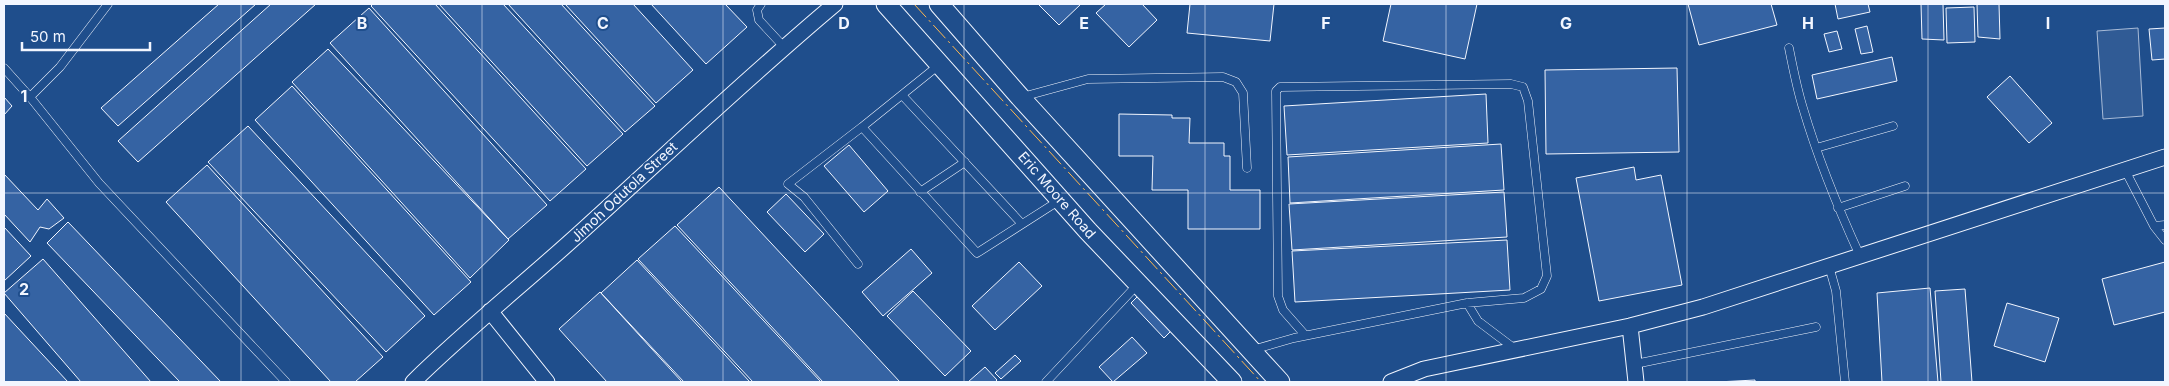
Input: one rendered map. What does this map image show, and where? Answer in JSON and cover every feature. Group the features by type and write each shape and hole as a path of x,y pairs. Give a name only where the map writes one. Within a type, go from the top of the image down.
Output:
{"street":[{"name":"Jimoh Odutola Street","path":"413,382 490,311 582,232 784,47 835,4"},
{"name":"Eric Moore Road","path":"886,4 1061,200 1232,382"},
{"path":"939,4 1020,97 1280,382"},
{"path":"1391,382 1424,369 1630,326 1703,307 2165,157"},
{"path":"490,311 547,382"},
{"path":"1630,326 1636,382"}],"lane":[{"path":"30,97 60,68 108,4"},
{"path":"761,4 758,10 759,20 784,47"},
{"path":"1789,48 1802,107 1838,208 1860,256"},
{"path":"858,264 804,197 788,184 940,64"},
{"path":"4,68 30,97 99,183 286,382"},
{"path":"1020,97 1088,79 1223,77 1236,82 1243,94 1247,168"},
{"path":"1250,351 1305,336 1467,303 1524,298 1541,289 1547,276 1528,101 1523,87 1510,84 1280,87 1276,91 1278,296 1282,310 1305,336"},
{"path":"902,95 1022,224"},
{"path":"1816,148 1893,126"},
{"path":"862,127 977,253 1061,200"},
{"path":"920,192 965,162"},
{"path":"2125,170 2154,226 2165,240"},
{"path":"1838,208 1905,186"},
{"path":"2154,226 2165,225"},
{"path":"1830,266 1836,291 1845,382"},
{"path":"1046,382 1138,284"},
{"path":"1467,303 1478,322 1515,349"},
{"path":"1635,364 1816,327"}],"shaded area":[{"path":"2138,28 2143,116 2103,119 2097,31"}],"building":[{"path":"219,4 256,4 118,126 101,108"},
{"path":"271,4 316,4 138,162 118,141"},
{"path":"373,4 435,4 586,169 550,201 371,6"},
{"path":"439,4 503,4 623,134 587,166"},
{"path":"508,4 561,4 655,106 625,132"},
{"path":"565,4 633,4 693,70 656,103"},
{"path":"651,4 725,4 747,27 706,64"},
{"path":"1038,4 1081,4 1059,25"},
{"path":"1106,4 1142,4 1157,20 1129,47 1096,13"},
{"path":"1190,4 1274,4 1270,41 1187,33"},
{"path":"1391,4 1477,4 1465,59 1383,41"},
{"path":"1688,4 1771,4 1777,25 1699,45"},
{"path":"1835,4 1868,4 1870,12 1838,19"},
{"path":"1921,4 1943,4 1944,40 1922,39"},
{"path":"1977,4 1999,4 2000,39 1978,37"},
{"path":"1974,7 1975,42 1947,43 1946,8"},
{"path":"369,8 547,205 508,239 330,43"},
{"path":"1867,26 1873,52 1861,54 1855,29"},
{"path":"2165,28 2165,59 2152,60 2149,29"},
{"path":"1837,31 1842,49 1829,52 1824,34"},
{"path":"328,49 509,240 470,278 292,82"},
{"path":"1892,57 1897,81 1817,99 1812,75"},
{"path":"1677,68 1679,152 1546,154 1545,70"},
{"path":"2010,76 2052,123 2029,143 1987,97"},
{"path":"292,86 471,282 434,315 255,120"},
{"path":"1486,94 1488,143 1287,155 1284,106"},
{"path":"4,97 12,106 4,115"},
{"path":"1119,114 1172,115 1172,118 1190,118 1189,143 1224,143 1224,156 1230,156 1230,190 1260,190 1260,229 1188,229 1188,190 1152,190 1153,156 1119,156"},
{"path":"248,126 425,316 386,352 208,162"},
{"path":"1501,144 1504,190 1290,203 1288,157"},
{"path":"849,145 888,191 864,212 824,166"},
{"path":"207,165 383,357 355,382 331,382 166,202"},
{"path":"1634,167 1636,180 1661,175 1682,285 1599,301 1576,178"},
{"path":"4,174 38,210 47,199 64,218 49,229 40,227 30,242 4,214"},
{"path":"719,187 900,382 823,382 677,225"},
{"path":"1504,192 1507,237 1292,250 1289,204"},
{"path":"786,194 824,234 805,252 767,212"},
{"path":"68,222 221,382 180,382 47,243"},
{"path":"675,226 821,382 753,382 638,259"},
{"path":"4,227 31,256 4,281"},
{"path":"1507,240 1510,290 1295,302 1292,251"},
{"path":"911,249 932,273 883,316 862,292"},
{"path":"43,259 151,382 81,382 4,293"},
{"path":"637,260 750,382 684,382 601,293"},
{"path":"1019,262 1042,286 995,330 972,306"},
{"path":"2165,262 2165,312 2114,325 2102,279"},
{"path":"1930,288 1938,382 1882,382 1877,293"},
{"path":"1965,289 1972,382 1941,382 1935,291"},
{"path":"913,291 971,351 945,376 887,316"},
{"path":"600,292 682,382 607,382 559,329"},
{"path":"1140,294 1173,329 1164,338 1131,303"},
{"path":"2007,303 2059,318 2045,362 1994,346"},
{"path":"4,313 68,382 4,382"},
{"path":"1132,337 1147,353 1113,382 1099,367"},
{"path":"1015,355 1021,361 1001,379 995,373"},
{"path":"985,367 997,380 995,382 968,382"},
{"path":"1755,380 1755,382 1717,382"}],"power":[{"path":"914,4 1261,382"}]}
